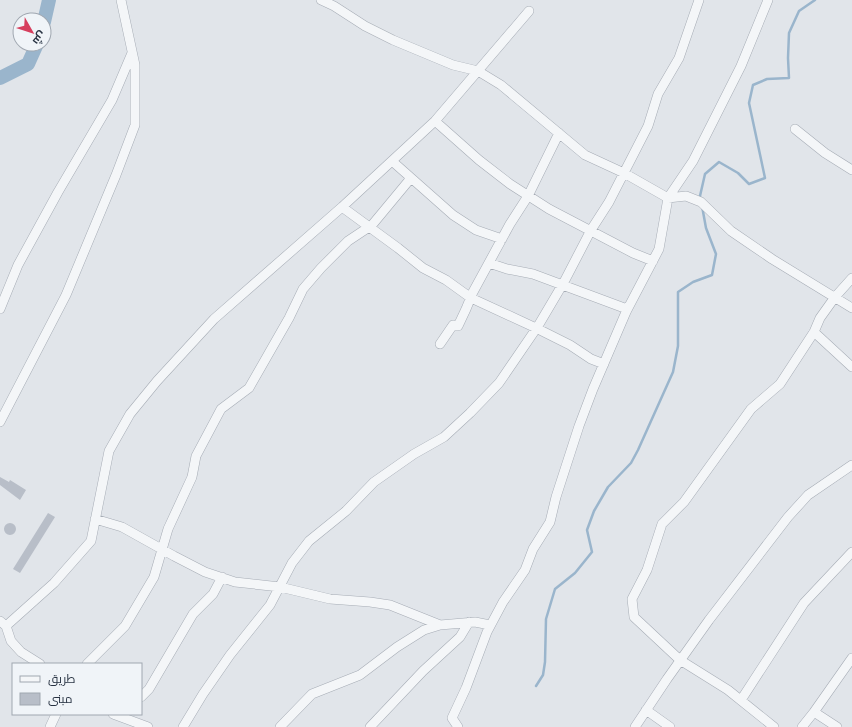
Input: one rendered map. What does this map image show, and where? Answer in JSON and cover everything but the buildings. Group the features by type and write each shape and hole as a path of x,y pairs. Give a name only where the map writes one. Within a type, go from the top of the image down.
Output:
{"street":[{"path":"0,422 66,295 116,175 134,125 135,65 120,0"},
{"path":"321,0 334,6 365,26 393,40 453,65 478,71 501,85 585,154 624,173 668,198 686,196 701,202 731,231 772,259 852,308"},
{"path":"183,727 202,694 270,605 292,563 309,541 346,511 374,482 414,454 444,437 499,383 536,328 562,285 591,230 609,202 648,126 658,94 679,58 699,0"},
{"path":"458,727 452,718 466,688 478,653 490,625 503,602 525,570 532,549 550,522 556,497 578,426 627,309 659,249 668,198 693,161 741,66 768,0"},
{"path":"38,663 21,652 11,642 3,624 54,583 91,541 110,451 130,414 157,381 214,319 342,207 435,121 529,11"},
{"path":"0,309 18,265 58,192 112,100 132,53"},
{"path":"435,121 479,160 528,196 549,209 633,253 652,261"},
{"path":"795,129 825,153 852,170"},
{"path":"440,344 453,325 458,326 489,263 528,196 559,133"},
{"path":"392,161 430,193 453,215 476,230 502,239"},
{"path":"88,663 125,626 154,577 168,529 192,477 196,456 221,409 249,388 282,331 303,289 321,268 348,241 369,227 411,178"},
{"path":"342,207 423,268 446,280 471,298 536,328 591,359 604,364"},
{"path":"489,263 507,269 533,274 627,309"},
{"path":"774,727 741,700 680,660 634,617 632,599 647,570 662,524 684,502 751,408 780,384 814,332 820,318 834,297 852,278"},
{"path":"814,332 852,367"},
{"path":"635,727 680,660 746,572 808,495 852,465"},
{"path":"95,519 122,527 205,572 235,582 280,587 330,599 390,605 440,625"},
{"path":"741,700 804,603 852,552"},
{"path":"142,696 149,689 193,614 213,594 222,577"},
{"path":"280,727 312,694 360,675 397,647 424,630 440,625 469,622 490,625"},
{"path":"370,727 423,671 460,637 469,622"},
{"path":"802,727 852,658"},
{"path":"646,710 670,727"},
{"path":"814,712 826,724 837,727"},
{"path":"50,727 56,715"},
{"path":"121,727 125,716 148,727"}],"waterway":[{"path":"46,12 49,0"},
{"path":"700,199 705,174 719,162 738,173 749,184 765,178 749,103 753,85 767,79 789,78 789,33 799,11 815,0"},
{"path":"0,78 28,64 33,52"},
{"path":"536,686 543,675 545,662 546,619 555,589 575,573 592,552 587,530 594,511 608,487 631,463 673,372 678,346 678,292 693,282 712,275 716,254 706,228 702,206"}]}
